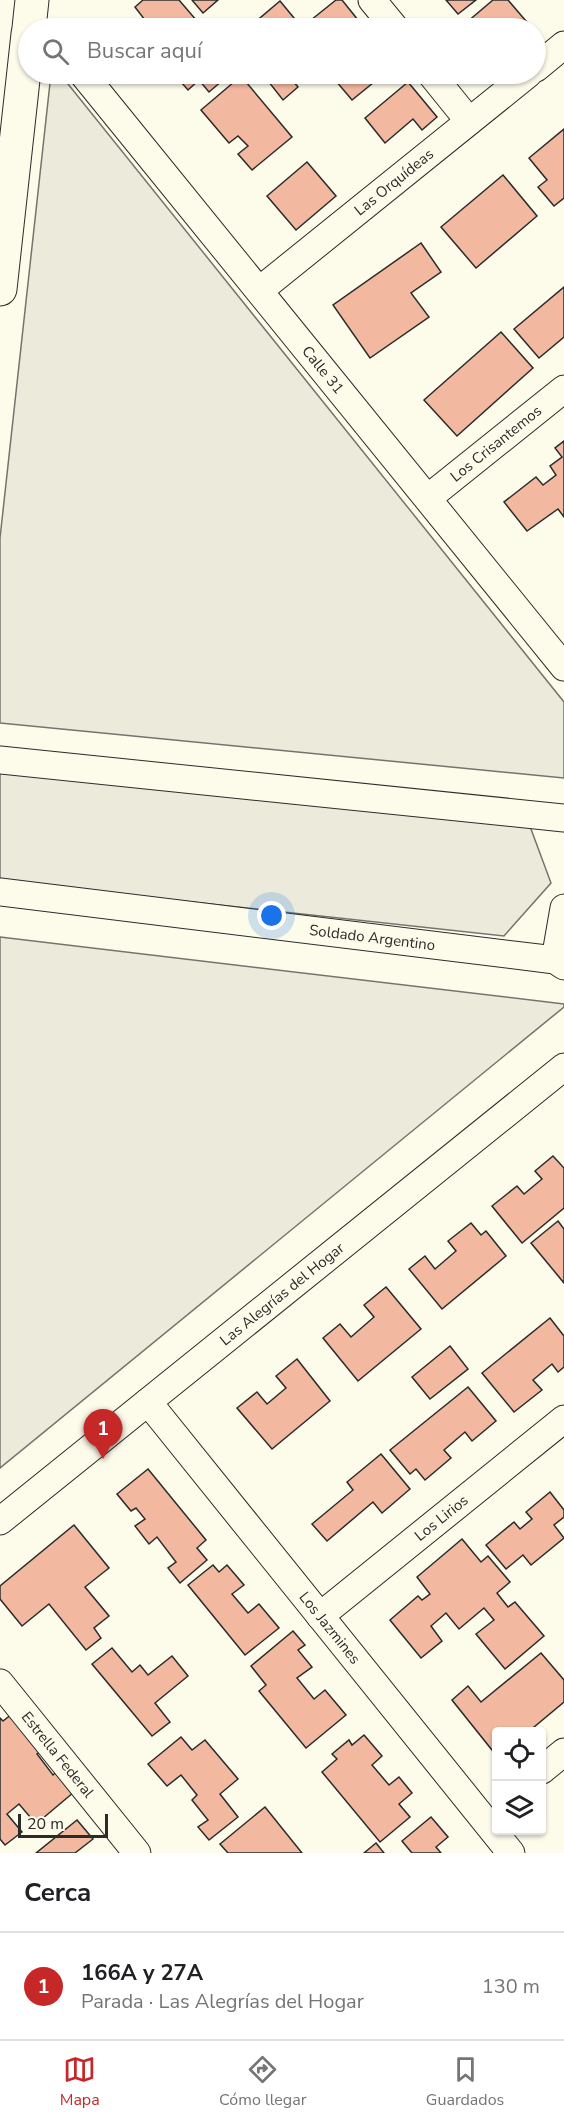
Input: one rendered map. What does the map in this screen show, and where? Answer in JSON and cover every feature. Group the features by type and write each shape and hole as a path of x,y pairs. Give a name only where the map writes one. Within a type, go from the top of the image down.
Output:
{"main road":[{"path":"0,289 4,216 24,84"}],"street":[{"path":"372,0 387,18"},
{"path":"546,60 564,45"},
{"name":"Calle 31","path":"91,84 564,667"},
{"path":"439,84 469,121"},
{"name":"Las Orquídeas","path":"260,290 515,84"},
{"name":"Los Crisantemos","path":"428,498 564,389"},
{"path":"0,760 564,818"},
{"name":"Soldado Argentino","path":"0,892 560,963"},
{"path":"560,963 564,908"},
{"name":"Las Alegrías del Hogar","path":"0,1521 564,1067"},
{"name":"Los Jazmines","path":"148,1402 320,1616 489,1812 511,1853"},
{"name":"Los Lirios","path":"320,1616 564,1419"},
{"name":"Estrella Federal","path":"0,1683 137,1853"},
{"path":"546,1767 564,1752"}],"shaded area":[{"path":"50,84 68,84 564,702 564,778 0,723 0,538"},
{"path":"0,771 528,821 551,883 504,936 0,881"},
{"path":"0,937 564,1004 564,1007 0,1468"}],"building":[{"path":"143,0 179,0 194,18 143,18 135,7"},
{"path":"192,0 218,0 203,13"},
{"path":"336,0 342,0 356,18 314,18"},
{"path":"446,0 476,0 458,14"},
{"path":"493,0 508,0 523,18 472,18"},
{"path":"280,1 294,18 260,18"},
{"path":"183,84 195,84 188,90"},
{"path":"202,84 218,84 209,92"},
{"path":"232,84 248,84 292,137 252,170 238,154 248,146 238,136 229,143 201,110"},
{"path":"270,84 295,84 298,87 283,100"},
{"path":"338,84 372,84 352,100"},
{"path":"406,84 410,84 437,117 422,130 413,119 385,143 365,118"},
{"path":"564,129 564,198 554,206 538,187 547,180 529,158"},
{"path":"307,162 336,196 296,230 267,196"},
{"path":"503,175 537,216 476,268 441,227"},
{"path":"421,243 441,272 411,293 429,317 370,358 333,305"},
{"path":"564,287 564,337 539,358 514,329"},
{"path":"501,332 533,368 457,436 424,400"},
{"path":"564,441 564,517 558,509 527,531 504,502 536,477 543,485 556,475 550,466 562,457 555,448"},
{"path":"553,1156 564,1168 564,1208 522,1243 492,1206 517,1186 524,1194 542,1179 535,1171"},
{"path":"558,1221 564,1229 564,1283 531,1243"},
{"path":"471,1223 481,1235 486,1231 506,1256 442,1309 409,1269 425,1256 435,1269 456,1251 448,1241"},
{"path":"386,1287 421,1329 358,1381 323,1338 340,1324 351,1337 374,1317 364,1305"},
{"path":"550,1318 564,1336 564,1367 558,1372 552,1364 533,1380 542,1390 514,1412 482,1373"},
{"path":"450,1346 468,1369 430,1399 412,1377"},
{"path":"297,1359 330,1401 272,1449 237,1408 257,1392 267,1404 286,1388 276,1376"},
{"path":"468,1387 496,1421 472,1441 465,1432 444,1450 451,1458 425,1480 416,1469 410,1474 390,1450"},
{"path":"381,1454 410,1489 382,1513 373,1502 327,1541 312,1524 353,1490 347,1482"},
{"path":"148,1469 206,1540 197,1548 207,1560 180,1583 168,1568 176,1562 157,1537 149,1544 135,1526 145,1519 136,1508 131,1511 117,1494"},
{"path":"550,1492 564,1510 564,1517 554,1525 564,1538 531,1565 523,1555 506,1569 486,1545 514,1522 520,1529 532,1519 526,1512"},
{"path":"74,1525 109,1568 85,1587 109,1616 94,1628 101,1638 86,1650 49,1604 22,1626 0,1599 0,1586"},
{"path":"462,1539 481,1562 488,1556 510,1582 497,1593 508,1607 515,1602 544,1636 505,1669 476,1634 494,1620 484,1608 459,1629 446,1613 431,1626 442,1641 421,1658 390,1620 418,1596 422,1600 430,1594 417,1577"},
{"path":"213,1565 219,1572 227,1565 244,1585 232,1594 248,1613 259,1604 279,1628 245,1655 188,1585"},
{"path":"293,1631 305,1645 298,1650 312,1667 297,1678 314,1699 325,1690 346,1715 306,1748 259,1691 266,1685 251,1666"},
{"path":"112,1648 132,1672 140,1665 148,1675 172,1656 188,1676 155,1703 170,1722 152,1736 92,1664"},
{"path":"541,1653 564,1680 564,1702 534,1727 492,1727 492,1750 452,1700 468,1686 481,1702"},
{"path":"17,1710 47,1747 37,1754 53,1775 63,1766 80,1787 36,1824 19,1804 7,1814 22,1832 5,1845 0,1839 0,1718 3,1721"},
{"path":"364,1735 382,1756 372,1765 389,1785 399,1777 412,1793 399,1804 410,1817 380,1842 322,1772 337,1759 332,1754 349,1740 352,1745"},
{"path":"181,1737 192,1750 205,1740 238,1779 220,1794 238,1817 209,1840 198,1827 208,1820 192,1800 197,1795 181,1775 167,1786 148,1764"},
{"path":"265,1807 302,1853 228,1853 220,1844"},
{"path":"431,1817 448,1837 436,1847 441,1853 412,1853 402,1841"},
{"path":"77,1820 93,1839 75,1853 36,1853"},
{"path":"376,1843 384,1853 364,1853"}],"place":[{"name":"166A y 27A","path":"103,1459"}]}
